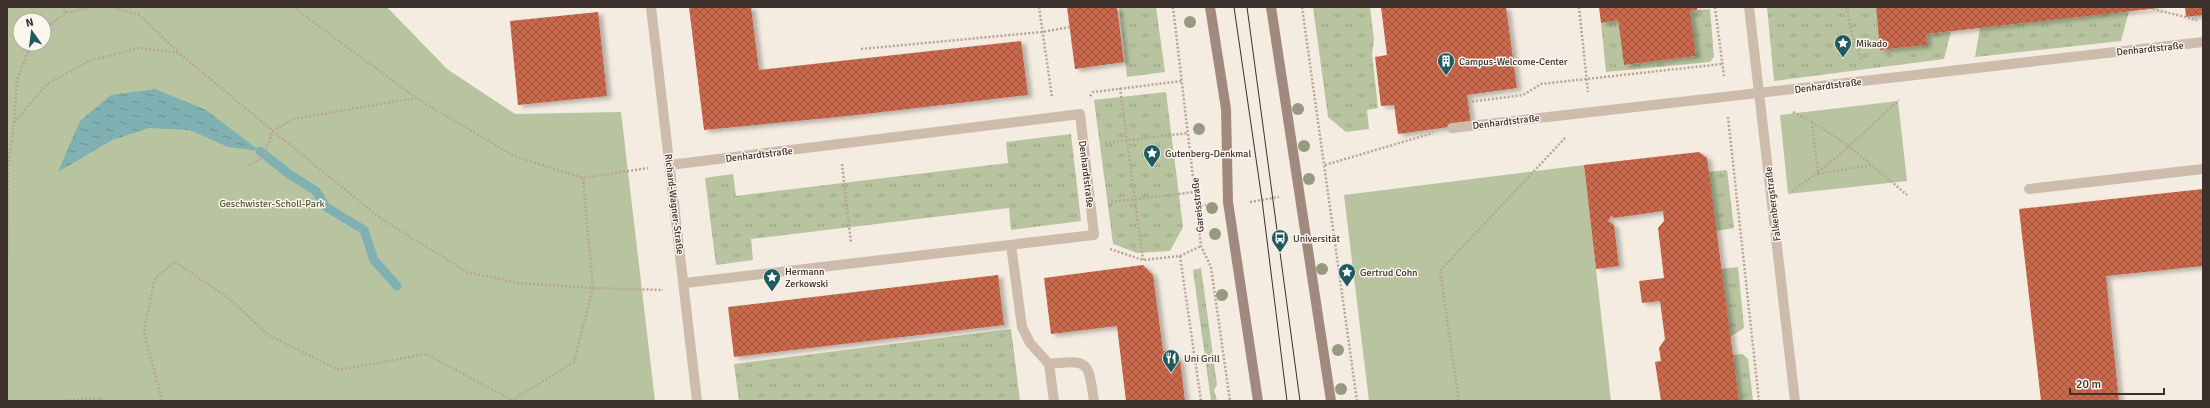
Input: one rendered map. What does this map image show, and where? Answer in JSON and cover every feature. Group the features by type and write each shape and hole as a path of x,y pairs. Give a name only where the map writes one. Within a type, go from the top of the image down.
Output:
{"main road":[{"path":"1210,7 1226,109 1228,202 1258,401"},
{"path":"1271,7 1331,401"}],"street":[{"name":"Richard-Wagner-Straße","path":"651,7 685,287 697,401"},
{"name":"Falkenbergstraße","path":"1748,7 1773,206 1795,401"},
{"name":"Denhardtstraße","path":"1452,128 2203,42"},
{"name":"Denhardtstraße","path":"670,165 1080,114 1094,234"},
{"path":"2029,189 2203,169"},
{"path":"685,287 854,263 1094,234"},
{"path":"1011,245 1022,327 1030,343 1049,364 1054,401"},
{"path":"1049,364 1074,361 1085,364 1090,371 1094,401"}],"path":[{"path":"64,7 66,13"},
{"path":"52,23 66,13 94,7"},
{"path":"111,7 139,15 178,53 380,218 467,272 518,283 593,288 685,287"},
{"path":"293,7 416,98 514,156 583,178 670,165"},
{"path":"1039,7 1055,117"},
{"name":"Gareisstraße","path":"1173,7 1201,246 1211,267 1230,401"},
{"path":"1302,7 1357,401"},
{"path":"1459,401 1440,271 1590,111 1579,7"},
{"path":"1715,7 1759,401"},
{"path":"1847,7 1850,27 1867,80"},
{"path":"2153,9 2203,21"},
{"path":"861,49 1042,32 1070,27"},
{"path":"14,123 47,84 89,61 138,48 178,53"},
{"path":"7,282 8,167 14,123 17,80 27,52"},
{"path":"1468,102 1523,95 1541,84 1722,64"},
{"path":"1080,114 1093,92 1182,81"},
{"path":"1120,88 1143,260"},
{"path":"249,165 263,158 270,145 273,132 294,120 416,98"},
{"path":"1773,206 1818,174 1850,147 1900,99"},
{"path":"1792,111 1812,122 1850,147 1907,195"},
{"path":"1812,122 1818,174"},
{"path":"1325,165 1452,128"},
{"path":"1084,146 1188,133"},
{"path":"840,144 854,263"},
{"path":"1818,174 1872,165"},
{"path":"162,401 144,330 155,278 175,262 230,299 268,334 339,370 426,354 512,400 574,362 593,288 583,178"},
{"path":"1197,206 1228,202 1239,204 1328,187"},
{"path":"1091,205 1195,192"},
{"path":"1094,234 1110,249 1143,260 1180,256 1201,246"},
{"path":"1180,256 1201,401"},
{"path":"57,401 101,398 101,401"}],"green space":[{"name":"Geschwister-Scholl-Park","path":"7,7 387,7 447,69 515,114 621,112 655,401 7,401"},
{"path":"1119,7 1156,7 1165,72 1127,77"},
{"path":"1313,7 1370,7 1374,40 1372,54 1378,108 1367,110 1369,129 1346,132 1328,117"},
{"path":"1767,7 1876,7 1880,50 1927,45 1926,34 1951,31 1944,59 1774,81"},
{"path":"1710,9 1714,57 1710,62 1606,72 1601,23 1618,20 1624,65 1695,56 1690,11"},
{"path":"2129,11 2121,41 1975,57 1980,28"},
{"path":"1166,92 1183,227 1170,251 1137,253 1113,244 1094,100"},
{"path":"1898,101 1907,181 1788,194 1780,115"},
{"path":"1071,134 1081,221 1011,230 1009,208 751,239 753,260 716,265 705,178 733,174 736,196 1008,163 1006,142"},
{"path":"1584,165 1611,401 1369,401 1344,195"},
{"path":"1727,170 1734,228 1716,231 1708,172"},
{"path":"1738,267 1744,328 1730,337 1721,269"},
{"path":"1201,268 1217,385 1214,390 1217,401 1211,401 1193,270"},
{"path":"1011,329 1020,401 739,401 734,364"},
{"path":"1742,354 1748,359 1753,401 1739,401 1732,355"}],"water":[{"path":"155,89 206,110 260,151 228,147 190,130 149,128 112,140 58,172 80,121 111,95"}],"building":[{"path":"689,7 751,7 759,70 1021,41 1028,95 848,116 704,130"},
{"path":"1067,7 1117,7 1124,62 1075,69"},
{"name":"Campus-Welcome-Center","path":"1381,7 1506,7 1517,88 1467,95 1471,124 1398,134 1394,105 1381,106 1375,57 1387,55"},
{"path":"1599,7 1697,7 1697,10 1690,11 1696,56 1624,65 1618,20 1601,23"},
{"path":"1876,7 2159,8 1926,34 1927,45 1880,50"},
{"path":"2185,7 2203,7 2203,15 2186,17"},
{"path":"598,12 607,96 518,105 510,21"},
{"path":"1699,152 1707,158 1739,401 1661,401 1655,362 1661,361 1659,348 1665,339 1660,301 1642,303 1639,281 1664,278 1658,228 1664,221 1663,211 1614,218 1611,216 1608,221 1614,225 1619,266 1596,269 1584,165"},
{"path":"2203,189 2203,266 2106,276 2119,401 2041,401 2019,209"},
{"path":"1143,265 1153,275 1163,351 1168,350 1180,360 1185,401 1126,401 1117,326 1051,334 1044,278"},
{"path":"998,275 1004,325 734,357 728,307"}],"waterway":[{"path":"260,151 289,174 316,191 326,207 364,230 374,260 397,286"}],"tram line":[{"path":"1234,7 1262,200 1287,401"},
{"path":"1247,7 1300,401"}],"place":[{"name":"Mikado","path":"1843,58"},
{"name":"Campus-Welcome-Center","path":"1446,76"},
{"name":"Gutenberg-Denkmal","path":"1152,168"},
{"name":"Universität","path":"1280,253"},
{"name":"Gertrud Cohn","path":"1347,287"},
{"name":"Hermann Zerkowski","path":"772,292"},
{"name":"Uni Grill","path":"1171,373"}]}
